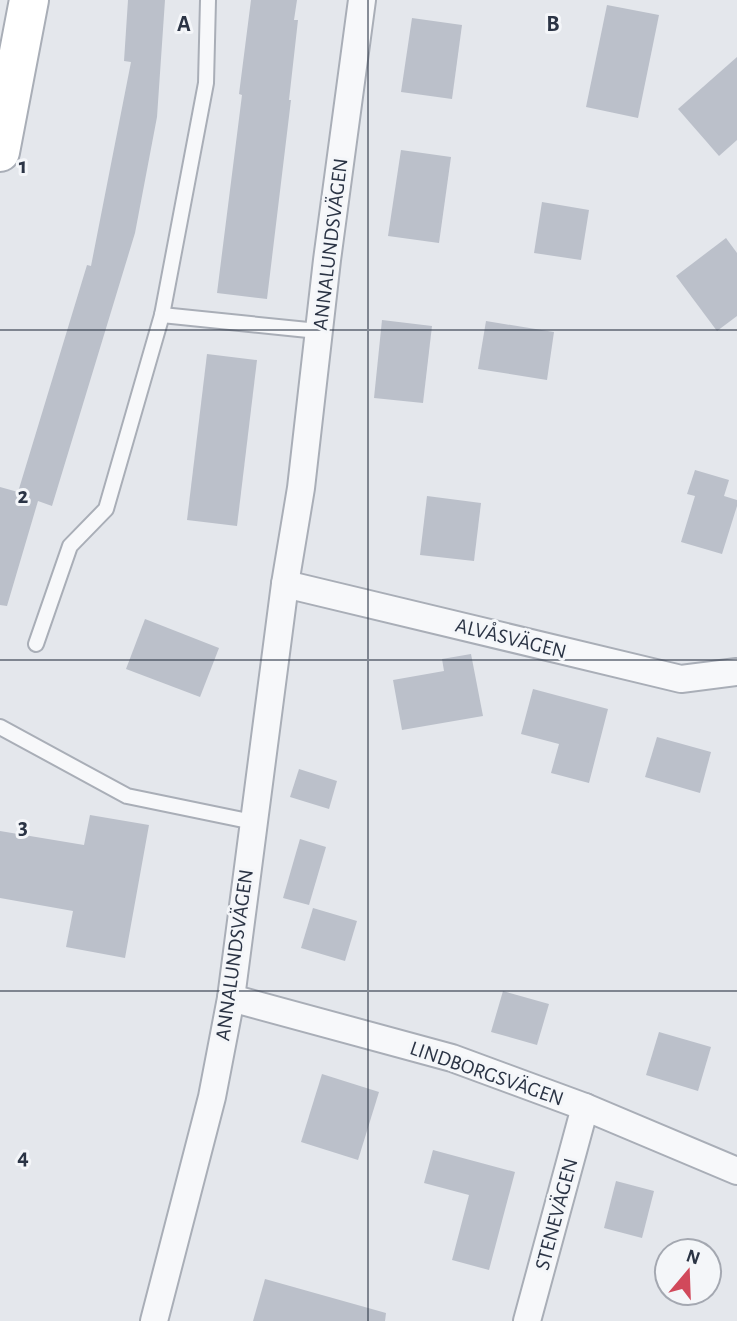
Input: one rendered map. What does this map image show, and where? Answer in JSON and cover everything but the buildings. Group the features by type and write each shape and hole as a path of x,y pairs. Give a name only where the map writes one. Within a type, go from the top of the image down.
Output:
{"street":[{"path":"0,152 29,0"},
{"name":"ANNALUNDSVÄGEN","path":"154,1321 212,1097 230,998 285,584 301,488 318,331 362,0"},
{"name":"ALVÅSVÄGEN","path":"285,584 681,679 737,672"},
{"name":"LINDBORGSVÄGEN","path":"230,998 452,1058 585,1107 737,1171"},
{"name":"STENEVÄGEN","path":"527,1321 585,1107"}],"lane":[{"path":"36,644 70,546 106,509 162,315 206,83 208,0"},
{"path":"162,315 318,331"},
{"path":"0,727 127,796 253,822"}]}
